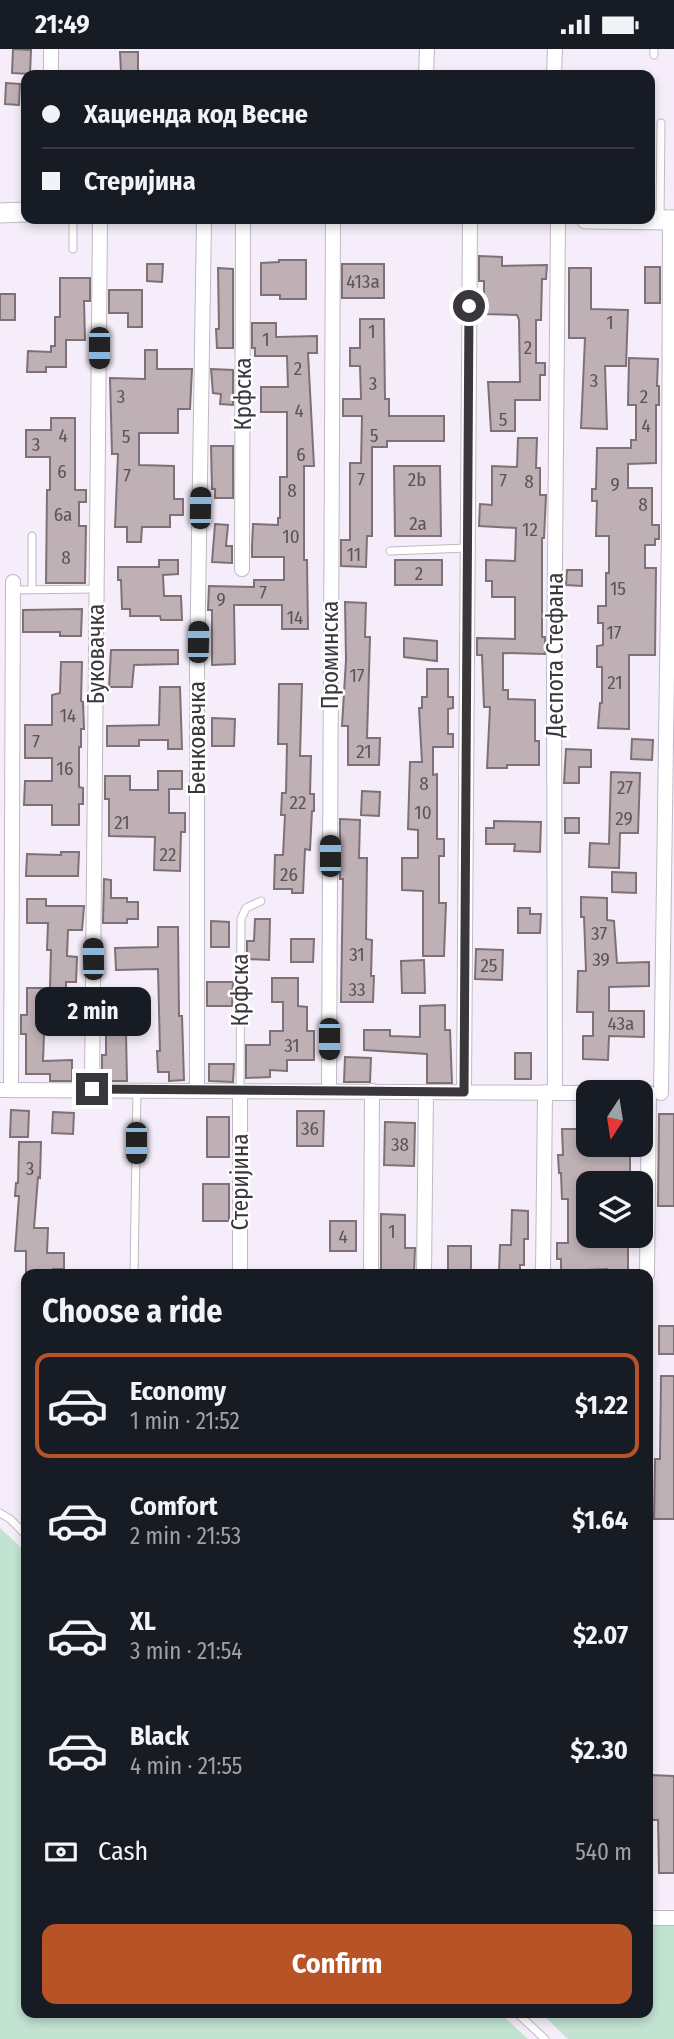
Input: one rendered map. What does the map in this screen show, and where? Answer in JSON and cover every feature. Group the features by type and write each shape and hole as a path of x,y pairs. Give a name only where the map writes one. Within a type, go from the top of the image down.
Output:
{"main road":[{"path":"0,213 21,212"}],"street":[{"path":"51,49 51,70"},
{"path":"426,70 427,49"},
{"path":"554,70 555,49"},
{"path":"647,1269 656,1093 669,531 668,220"},
{"name":"Буковачка","path":"92,1089 100,224"},
{"name":"Бенковачка","path":"197,1090 197,669 204,224"},
{"name":"Крфска","path":"242,569 243,224"},
{"name":"Проминска","path":"328,1091 333,224"},
{"path":"464,1092 470,224"},
{"name":"Деспота Стефана","path":"543,1269 550,1092 558,224"},
{"path":"13,586 5,1090 576,1093"},
{"name":"Стеријина","path":"240,1090 240,1269"},
{"path":"371,1269 372,1091"},
{"path":"424,1269 426,1092"},
{"path":"653,1918 674,1918"}],"lane":[{"path":"661,123 668,220"},
{"path":"73,249 74,224"},
{"path":"32,536 32,589"},
{"path":"390,551 467,548"},
{"path":"13,586 96,590"},
{"name":"Крфска","path":"240,1090 241,919 246,908 261,901"},
{"path":"134,1269 136,1090"},
{"path":"0,1513 21,1530"},
{"path":"522,2018 545,2039"}],"green space":[{"path":"0,1528 21,1547 21,2018 505,2018 528,2039 0,2039"},
{"path":"653,1922 674,1923 674,2039 568,2039 546,2018 653,2018"}],"building":[{"path":"13,49 31,50 30,70 12,73"},
{"path":"120,52 138,52 138,70 121,70"},
{"path":"6,83 20,84 19,105 5,104"},
{"path":"479,256 502,257 502,266 547,265 546,279 542,279 541,320 536,320 536,363 545,363 545,375 540,375 540,400 515,400 515,431 491,431 488,382 520,382 519,320 517,315 484,314 484,281 479,281"},
{"path":"306,260 306,299 280,299 280,295 261,295 261,263"},
{"path":"147,264 163,264 162,282 147,281"},
{"path":"342,264 384,264 384,298 342,298"},
{"path":"645,267 660,267 660,303 645,303"},
{"path":"218,268 233,269 233,348 217,348"},
{"path":"569,268 591,268 591,309 628,310 626,366 605,366 607,429 581,428 585,338 569,338"},
{"path":"60,278 90,278 90,301 84,301 85,340 66,340 66,367 46,367 46,372 27,372 28,351 51,352 51,346 55,346 55,317 60,317"},
{"path":"109,290 142,290 142,327 128,327 128,313 109,313"},
{"path":"0,294 15,294 15,320 0,320"},
{"path":"360,319 384,319 385,399 389,399 389,416 444,416 444,441 387,441 387,447 372,447 372,536 367,536 366,567 341,566 341,540 350,540 350,463 361,463 362,416 343,416 343,399 361,399 360,366 350,366 350,348 360,348"},
{"path":"252,323 276,323 276,337 317,336 317,353 308,353 314,466 304,466 304,560 307,560 308,629 282,629 282,605 234,605 235,664 212,665 209,586 254,587 254,580 284,580 284,557 252,557 252,547 253,524 278,525 280,518 280,477 287,477 287,412 261,412 261,387 288,387 287,356 255,356 255,348 252,348"},
{"path":"145,350 157,350 157,369 192,369 190,409 178,409 178,433 139,433 139,465 174,466 174,499 183,499 183,515 170,515 170,527 142,527 141,542 127,542 127,527 115,527 118,454 112,454 110,378 145,379"},
{"path":"629,358 658,359 656,463 628,464 628,488 652,488 652,525 659,525 659,539 655,539 655,545 645,545 645,568 656,568 655,655 629,655 629,729 598,728 602,703 602,667 597,667 597,646 603,645 603,623 598,623 598,606 606,606 609,536 596,536 597,501 592,501 592,489 596,489 597,448 631,448 631,440 636,440 636,405 628,405"},
{"path":"211,369 233,370 233,405 220,404 221,394 213,393"},
{"path":"51,418 75,418 75,490 86,490 86,502 79,502 79,526 86,526 85,583 46,583 50,457 26,457 26,430 51,430"},
{"path":"518,438 537,438 536,468 540,468 540,495 546,495 542,538 542,637 545,637 545,654 503,653 503,690 508,690 508,699 535,700 535,741 539,741 539,765 487,768 490,707 484,707 482,655 477,655 477,638 515,639 515,597 492,597 492,581 486,581 486,560 515,561 516,528 479,526 480,504 492,505 492,466 517,467"},
{"path":"211,446 233,446 233,498 215,498 215,489 212,489"},
{"path":"394,466 440,466 441,536 395,536"},
{"path":"215,524 228,525 226,546 232,546 232,563 212,562"},
{"path":"159,560 178,560 178,574 163,575 164,596 181,596 182,620 161,620 160,616 130,616 130,609 122,609 118,567 159,567"},
{"path":"395,560 442,560 442,585 395,585"},
{"path":"567,570 582,570 582,586 566,585"},
{"path":"345,602 366,603 365,637 370,637 367,738 380,738 379,765 348,765 348,726 342,726 346,660"},
{"path":"82,609 81,636 60,636 60,632 23,632 23,610"},
{"path":"404,638 437,641 437,661 404,657"},
{"path":"111,650 178,650 178,664 134,665 132,687 109,687"},
{"path":"61,662 82,662 81,701 84,729 81,729 79,747 79,787 83,788 83,804 79,804 79,825 52,825 52,805 24,805 25,781 52,781 52,758 25,758 25,725 52,725 52,695 60,693"},
{"path":"427,669 448,669 448,697 453,697 453,708 448,709 448,734 453,734 453,747 433,747 433,775 437,774 437,839 444,839 444,856 439,856 439,903 446,903 444,956 423,956 423,891 402,890 402,858 418,858 418,830 408,829 410,762 422,762 419,708 422,708 422,697 427,697"},
{"path":"279,684 302,684 300,756 311,756 310,794 314,794 314,811 310,850 305,849 303,893 292,893 292,889 274,889 275,855 283,855 285,815 281,815 282,793 286,793 287,744 278,744"},
{"path":"160,687 180,687 182,749 168,749 168,740 139,740 139,746 107,746 107,726 159,725"},
{"path":"212,718 235,719 234,746 212,746"},
{"path":"632,739 653,740 652,760 631,759"},
{"path":"566,749 591,750 591,767 579,767 579,783 564,783"},
{"path":"158,771 182,771 182,789 169,789 169,813 185,813 185,832 181,832 180,871 154,870 155,837 109,836 109,799 105,799 105,776 130,776 130,790 158,790"},
{"path":"611,772 640,773 638,833 620,833 619,868 589,867 590,843 609,844"},
{"path":"362,791 380,792 379,816 361,815"},
{"path":"565,818 579,818 579,833 565,833"},
{"path":"340,819 360,820 359,858 367,858 366,939 372,940 373,1002 341,1002 343,879 340,879"},
{"path":"494,821 541,822 540,852 514,851 515,844 486,844 486,828 494,828"},
{"path":"61,852 79,852 78,876 26,876 27,854 61,855"},
{"path":"612,872 636,873 636,893 612,892"},
{"path":"104,879 111,880 111,898 127,898 127,902 138,902 138,919 127,919 127,923 103,923"},
{"path":"581,897 607,898 607,920 614,921 617,963 649,962 649,986 609,987 609,1011 644,1011 644,1037 609,1036 608,1060 583,1059 583,1036 593,1036 593,1012 577,1012 578,971 586,971"},
{"path":"27,899 46,899 46,906 84,906 82,930 68,930 67,956 77,957 76,982 66,982 66,1006 72,1006 71,1034 44,1033 43,1061 72,1060 72,1081 50,1081 50,1074 26,1074 26,1034 21,1034 21,1015 27,1015 27,988 50,988 51,950 47,950 48,923 27,923"},
{"path":"518,908 530,908 530,914 541,914 540,933 518,933"},
{"path":"255,919 270,919 269,960 247,959 247,941 254,941"},
{"path":"211,921 229,922 229,947 211,947"},
{"path":"158,927 178,927 179,1016 182,1016 184,1080 169,1081 169,1072 158,1072 158,969 116,970 115,948 158,947"},
{"path":"291,939 314,939 313,962 291,962"},
{"path":"476,949 503,950 502,980 475,979"},
{"path":"424,960 425,993 402,993 401,961"},
{"path":"272,978 298,978 298,1006 307,1007 307,1031 314,1031 314,1060 287,1060 287,1071 270,1070 270,1077 246,1078 246,1045 270,1045 270,1031 283,1031 283,1002 272,1002"},
{"path":"207,982 233,982 232,1006 207,1006"},
{"path":"129,1005 129,1033 126,1033 127,1081 108,1081 108,1076 102,1076 102,1055 106,1055 106,1006"},
{"path":"445,1005 445,1030 450,1030 452,1083 427,1083 427,1054 364,1050 364,1030 390,1030 390,1036 420,1037 420,1006"},
{"path":"515,1053 531,1053 531,1079 515,1079"},
{"path":"345,1057 371,1058 370,1082 344,1082"},
{"path":"209,1064 234,1064 233,1082 209,1081"},
{"path":"11,1110 29,1111 28,1137 10,1137"},
{"path":"297,1111 324,1111 323,1146 297,1146"},
{"path":"53,1112 74,1113 73,1134 52,1133"},
{"path":"659,1114 674,1114 674,1206 658,1206"},
{"path":"207,1117 229,1117 229,1157 207,1157"},
{"path":"385,1122 415,1123 414,1166 384,1165"},
{"path":"562,1129 576,1129 576,1157 630,1157 630,1171 576,1171 576,1248 628,1248 628,1269 561,1269 561,1259 557,1259 557,1243 568,1243 568,1199 562,1199 558,1155 563,1155"},
{"path":"19,1142 41,1142 34,1228 48,1228 47,1253 64,1253 64,1269 26,1269 26,1251 15,1251 19,1196 15,1196"},
{"path":"203,1184 229,1184 229,1221 203,1221"},
{"path":"512,1210 528,1211 524,1265 520,1265 520,1269 499,1269 500,1245 511,1245"},
{"path":"381,1214 405,1215 405,1248 415,1248 414,1269 381,1269"},
{"path":"330,1221 356,1221 356,1251 330,1251"},
{"path":"448,1246 471,1246 471,1269 448,1269"},
{"path":"659,1326 674,1326 674,1354 659,1354"},
{"path":"661,1376 674,1376 674,1519 654,1519 655,1459 660,1459"},
{"path":"653,1775 674,1776 674,1873 659,1873 658,1820 653,1820"}],"route":[{"path":"92,1089 464,1092 469,306"}]}
